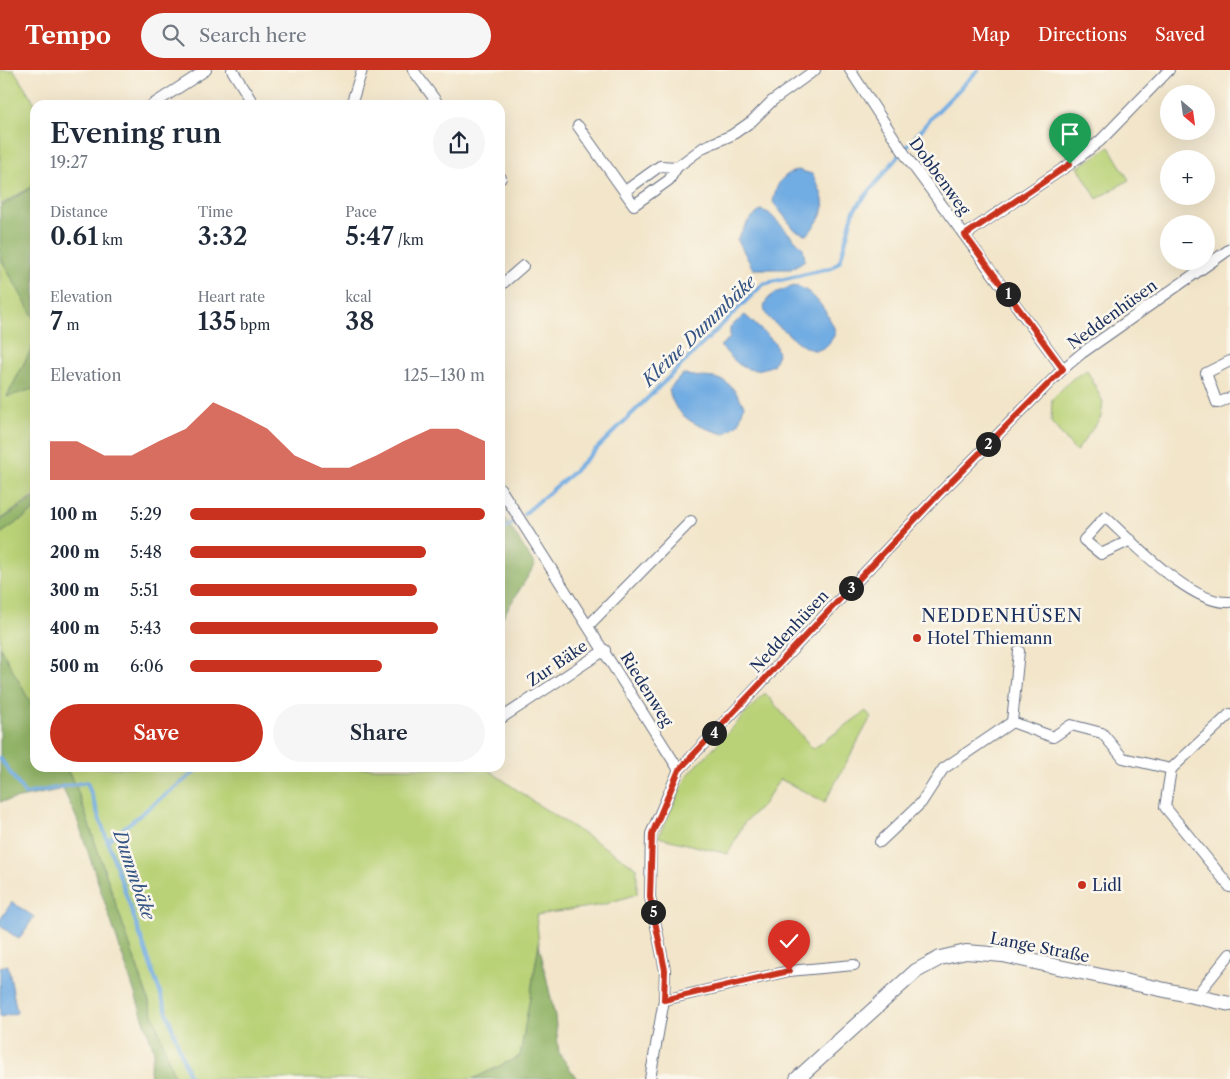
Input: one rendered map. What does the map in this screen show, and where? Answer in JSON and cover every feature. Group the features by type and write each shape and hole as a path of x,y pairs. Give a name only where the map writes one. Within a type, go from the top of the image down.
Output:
{"street":[{"path":"160,100 206,70"},
{"path":"232,70 251,100"},
{"path":"353,100 362,70"},
{"path":"413,70 435,100"},
{"path":"578,126 634,205 669,180 677,167 704,147 732,135 752,121 772,100 815,70"},
{"name":"Dobbenweg","path":"850,70 908,159 1063,369"},
{"path":"965,235 1070,164 1100,141 1169,70"},
{"path":"625,191 660,166 677,167"},
{"name":"Neddenhüsen","path":"650,1079 664,1000 665,970 650,897 652,834 679,770 938,495 1063,369 1082,353 1230,249"},
{"path":"505,282 523,266"},
{"path":"1230,361 1206,373 1217,403 1230,398"},
{"name":"Riedenweg","path":"505,496 605,650 679,770"},
{"path":"588,625 691,521"},
{"path":"1131,540 1182,585 1218,602 1230,602"},
{"name":"Zur Bäke","path":"505,716 605,650"},
{"path":"1012,722 1019,651"},
{"path":"1230,714 1171,770 1165,807 1230,886"},
{"path":"1012,722 1052,737 1071,725 1102,733 1123,758 1171,770"},
{"path":"880,842 921,803 943,769 1012,722"},
{"name":"Lange Straße","path":"797,1079 916,971 940,958 966,952 1003,955 1197,995 1230,1004"},
{"path":"1197,995 1230,954"},
{"path":"664,1000 789,971 854,965"}],"green space":[{"path":"0,70 14,70 33,100 30,100 30,188 0,205"},
{"path":"1109,147 1129,180 1097,199 1078,167"},
{"path":"30,188 30,311 0,257 0,207"},
{"path":"0,257 30,311 30,352 7,396 30,389 30,499 0,520"},
{"path":"30,352 30,390 7,397"},
{"path":"1087,370 1103,402 1101,417 1076,452 1051,422 1052,399 1072,379"},
{"path":"30,500 30,513 0,534 0,521"},
{"path":"30,513 30,702 0,647 0,534"},
{"path":"505,519 535,565 505,613"},
{"path":"0,647 30,702 30,772 68,772 76,786 175,1079 151,1079 150,1069 154,1051 77,819 63,789 0,802"},
{"path":"765,693 813,749 866,711 871,717 825,802 780,779 762,806 744,823 728,854 658,837 687,776"},
{"path":"68,772 492,772 534,802 637,868 637,894 602,905 536,915 539,944 520,1056 473,1079 175,1079 76,786"},
{"path":"539,944 555,1017 559,1053 577,1079 473,1079 520,1056"}],"water":[{"path":"798,170 812,174 823,199 822,212 819,219 807,235 795,230 773,202 783,178"},
{"path":"761,210 769,213 803,248 805,260 791,269 753,269 737,239 749,220"},
{"path":"795,286 808,292 819,302 834,328 835,334 822,349 811,349 803,346 772,321 765,310 767,300 777,292"},
{"path":"745,315 775,343 778,354 773,365 756,370 749,369 738,364 720,346 730,338 730,327"},
{"path":"683,374 719,379 731,386 744,405 739,423 725,434 697,424 682,414 676,407 669,389"},
{"path":"12,902 34,917 19,939 0,926 0,920"},
{"path":"8,965 17,1013 0,1017 0,967"}],"waterway":[{"name":"Kleine Dummbäke","path":"905,149 932,117 978,70"},
{"name":"Kleine Dummbäke","path":"524,514 571,474 763,284 832,268 840,261 854,210 899,155"},
{"name":"Kleine Dummbäke","path":"505,528 515,521"},
{"name":"Dummbäke","path":"0,758 25,794 87,782 190,1079"},
{"name":"Kleine Dummbäke","path":"108,840 195,772"}],"place":[{"name":"Hotel Thiemann","path":"917,638"},
{"name":"Lidl","path":"1082,885"}],"district":[{"name":"NEDDENHÜSEN","path":"1002,616"}],"route":[{"path":"789,971 664,1000 665,970 650,897 652,834 679,770 938,495 1063,369 965,235 1070,164"}]}
